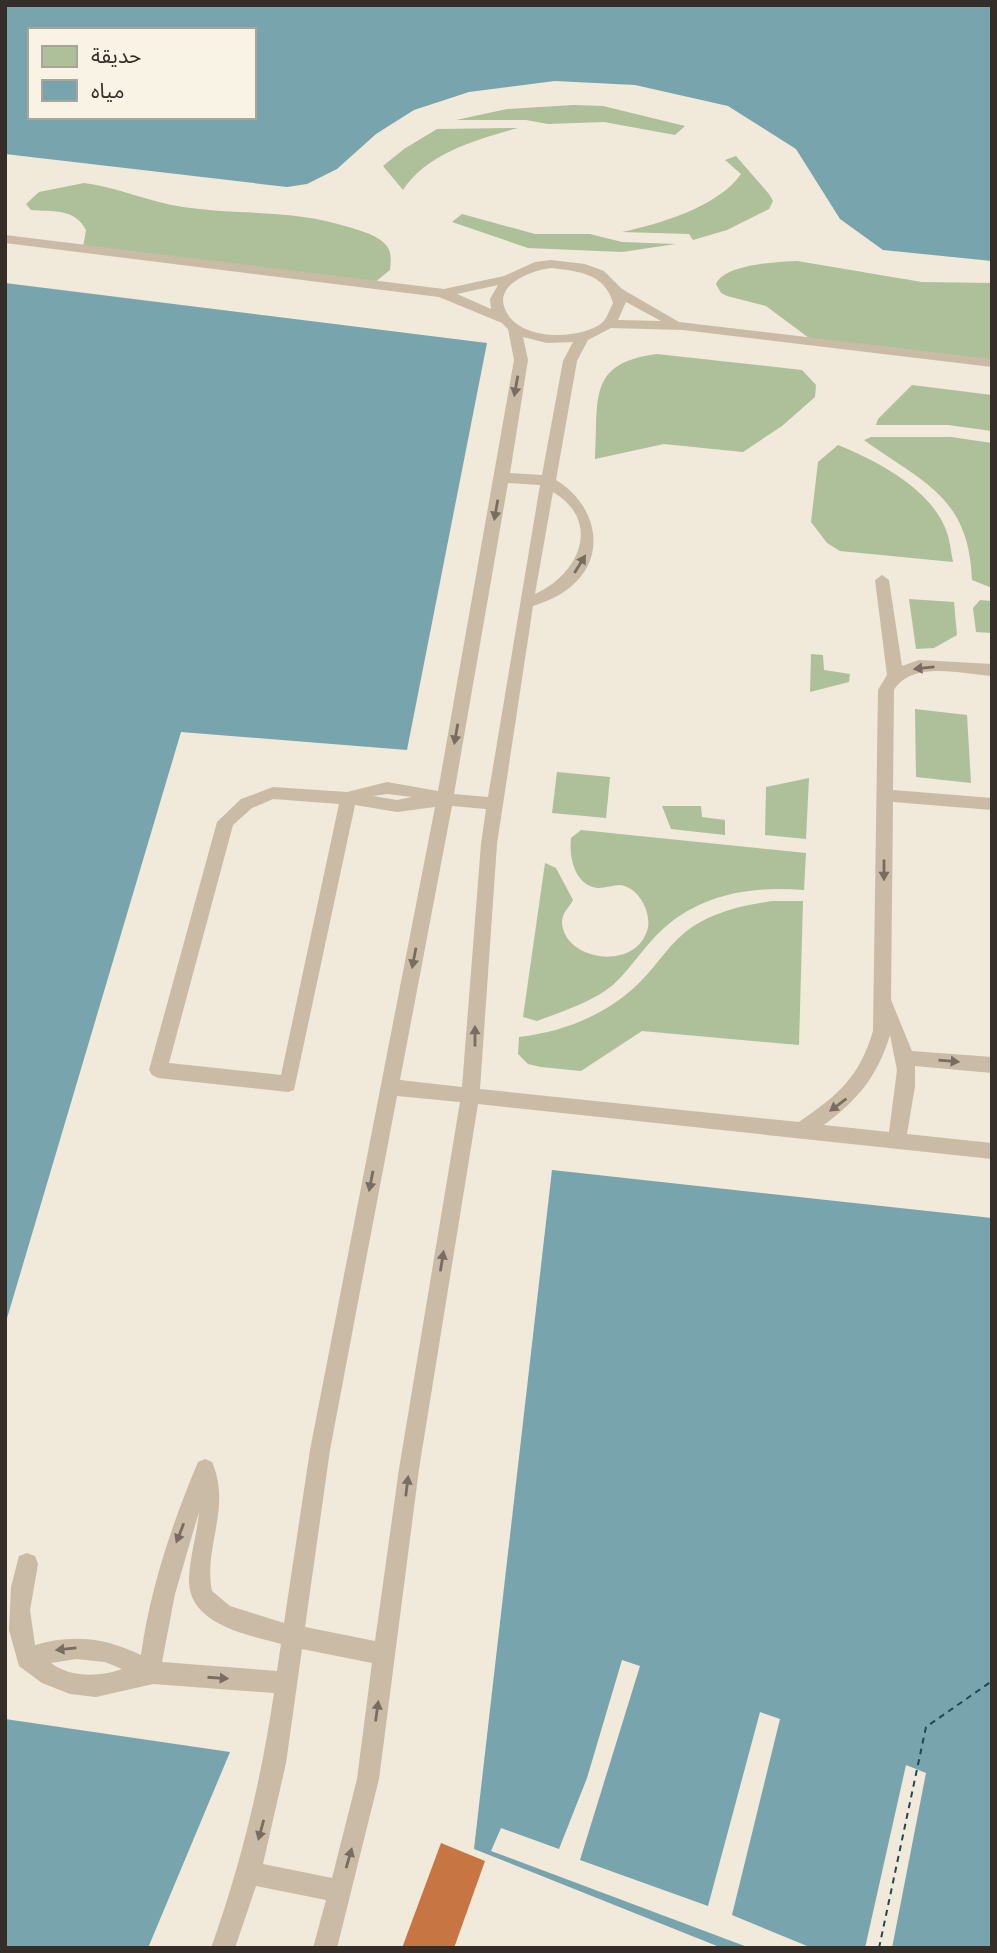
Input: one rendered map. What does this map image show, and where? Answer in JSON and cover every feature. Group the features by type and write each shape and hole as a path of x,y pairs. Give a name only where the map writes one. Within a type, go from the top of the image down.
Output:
{"lane":[{"path":"5,239 442,293 547,339 583,337 609,324 617,314 617,292"},
{"path":"442,293 508,279 535,266 568,265 599,274 617,292 682,326"},
{"path":"223,1948 250,1873 275,1763 320,1450 445,799 502,479 521,360 510,325 498,310 497,299 508,279"},
{"path":"609,324 682,326 992,363"},
{"path":"325,1948 366,1790 411,1455 470,1097 485,884 526,603 550,483 570,361 583,337"},
{"path":"502,479 526,478 550,483 572,500 586,522 589,538 586,555 565,584 526,603"},
{"path":"882,580 895,676"},
{"path":"803,1130 853,1094 868,1074 882,1031 886,690 895,676 919,666 992,670"},
{"path":"348,798 288,1084 158,1070 225,822 237,808 253,798 273,793 348,798 397,806 445,799 497,804"},
{"path":"883,795 992,804"},
{"path":"884,1003 899,1029 907,1058 906,1096 896,1141"},
{"path":"907,1058 992,1065"},
{"path":"389,1087 992,1151"},
{"path":"150,1672 155,1628 175,1545 205,1469 212,1508 200,1582 202,1595 219,1612 293,1636 385,1654"},
{"path":"27,1564 18,1611 20,1635 27,1658 47,1674 71,1684 97,1686 124,1683 150,1672"},
{"path":"27,1658 66,1648 105,1650 129,1659 150,1672 287,1683"},
{"path":"250,1873 340,1891"}],"green space":[{"path":"603,106 685,126 675,135 604,122 548,124 526,120 456,120 507,109"},
{"path":"518,128 470,143 439,157 413,177 403,190 383,166 404,149 437,129"},
{"path":"736,156 769,194 773,201 769,209 727,230 693,240 689,234 622,232 670,219 718,196 741,174 725,160"},
{"path":"84,183 183,207 287,215 352,228 374,236 386,245 391,260 390,270 374,283 83,247 86,230 76,218 63,212 31,210 26,204 39,192"},
{"path":"462,214 535,234 590,234 622,242 676,244 622,252 528,248 452,222"},
{"path":"797,261 922,282 992,283 992,361 809,338 766,306 727,296 721,293 716,284 721,277 740,268"},
{"path":"657,354 802,370 816,385 815,397 782,426 743,452 664,444 595,459 598,402 607,376 618,366"},
{"path":"912,385 992,395 992,431 948,425 876,425 878,419"},
{"path":"871,437 951,437 992,443 992,588 972,580 969,552 962,529 952,510 923,481 864,440"},
{"path":"838,445 885,468 928,501 946,530 953,562 840,551 827,543 811,522 818,462"},
{"path":"909,599 954,602 957,635 934,648 916,649"},
{"path":"980,600 992,601 992,633 976,632 973,608"},
{"path":"811,654 823,655 824,670 850,674 849,682 810,692"},
{"path":"915,709 967,715 971,783 916,777"},
{"path":"557,772 610,777 606,818 552,813"},
{"path":"809,778 806,839 765,835 766,787"},
{"path":"662,806 701,806 702,817 725,820 725,835 671,829"},
{"path":"581,830 806,853 804,890 748,891 730,894 695,907 664,928 606,990 577,1006 537,1021 523,1017 545,863 556,868 573,900 564,913 562,923 566,936 575,946 587,953 615,956 629,952 640,944 647,931 646,910 633,891 620,885 593,887 586,884 577,873 572,859 571,838"},
{"path":"773,901 803,901 799,1045 642,1031 581,1071 528,1064 518,1054 519,1037 569,1026 614,1003 640,982 671,946 692,927 731,910"}],"water":[{"path":"5,5 992,5 992,261 883,250 840,219 796,149 728,106 635,85 555,81 469,92 414,110 376,134 337,169 307,184 287,187 5,154"},
{"path":"5,283 487,343 407,750 181,732 5,1325"},
{"path":"552,1170 992,1218 992,1948 722,1948 474,1849"},
{"path":"5,1719 230,1752 148,1948 5,1948"}],"pier":[{"path":"622,1660 640,1666 580,1860 708,1906 760,1712 780,1719 732,1915 812,1948 750,1948 491,1851 501,1828 559,1849 587,1778"},
{"path":"906,1765 926,1773 892,1948 865,1948"}],"building":[{"path":"441,1843 485,1861 454,1948 402,1948"}],"ferry route":[{"path":"879,1948 926,1727 992,1681"}]}
